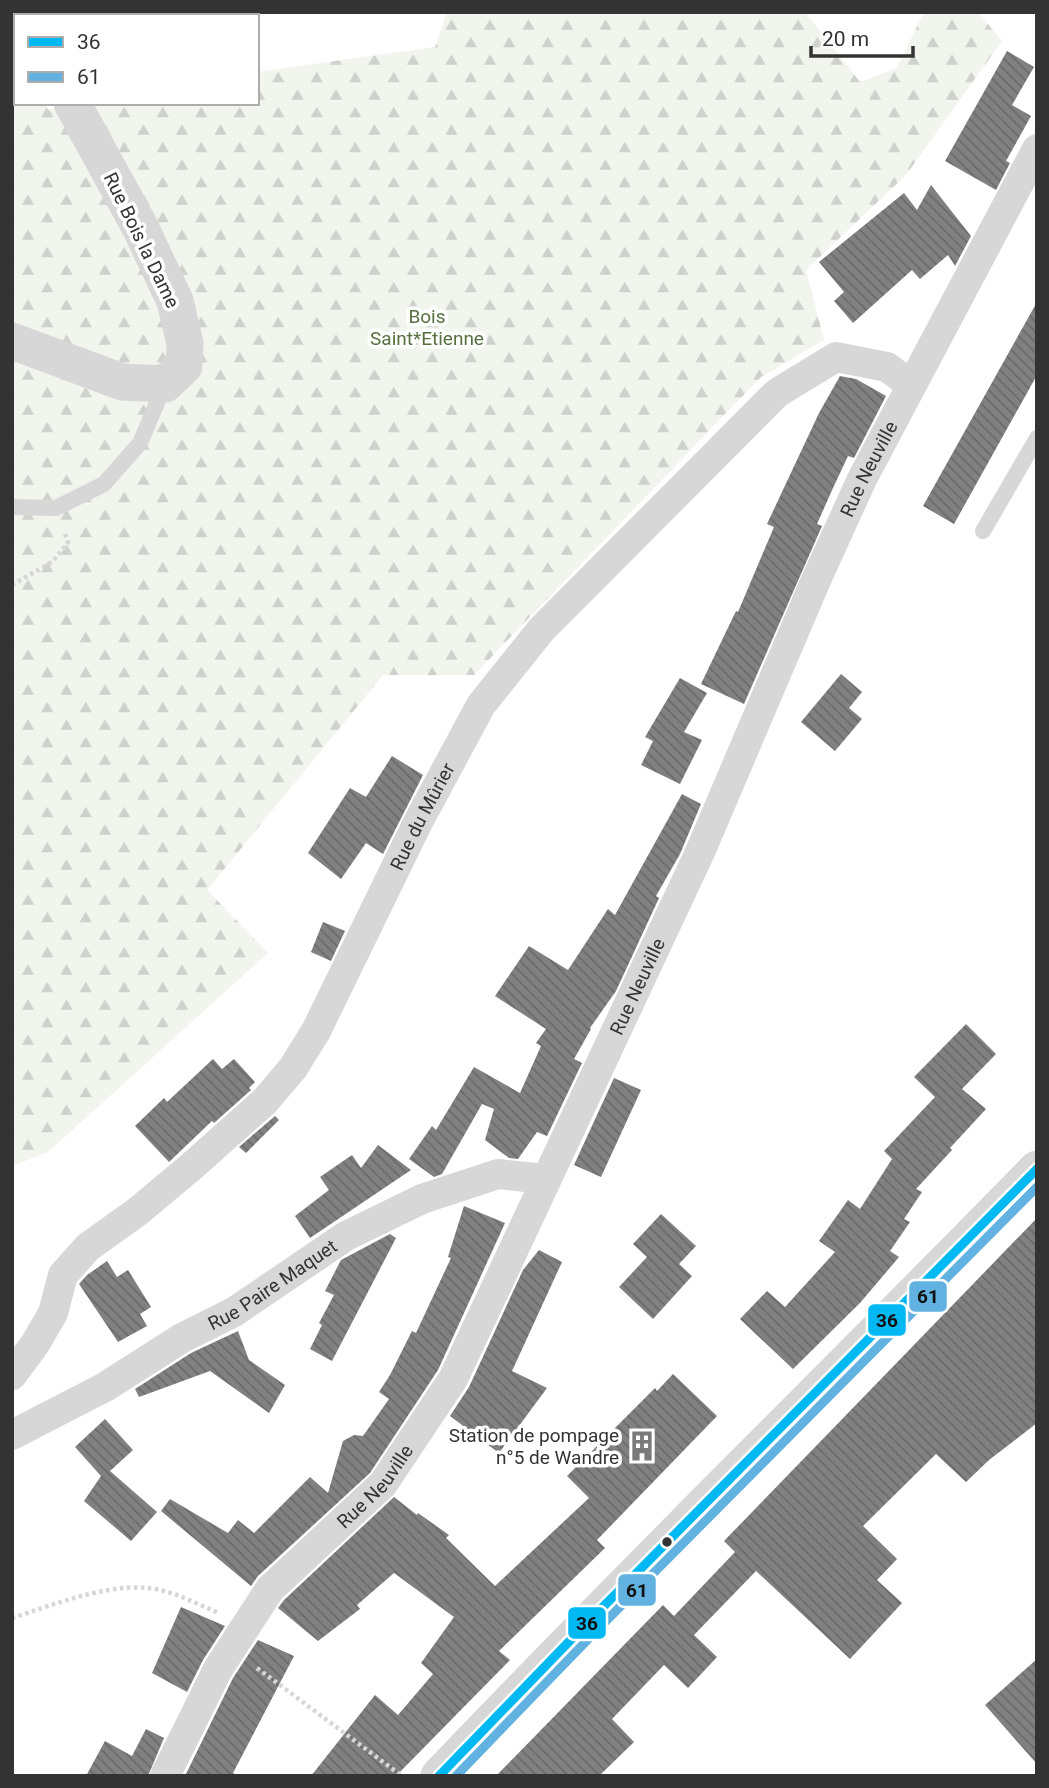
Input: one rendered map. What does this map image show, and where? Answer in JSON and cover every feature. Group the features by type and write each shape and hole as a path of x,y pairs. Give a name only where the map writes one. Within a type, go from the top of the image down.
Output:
{"street":[{"name":"Rue Bois la Dame","path":"73,105 140,227 175,301 185,344 184,366 165,384"},
{"name":"Rue Neuville","path":"166,1776 219,1669 270,1589 383,1484 453,1379 700,852 862,479 1037,149"},
{"path":"12,341 122,382 165,384"},
{"name":"Rue du Mûrier","path":"12,1375 36,1344 53,1313 63,1275 88,1247 137,1212 192,1166 264,1101 293,1068 316,1031 418,822 481,705 541,630 777,393 836,357 887,367 911,385"},
{"path":"439,1776 676,1530 873,1337 1037,1169"},
{"name":"Rue Paire Maquet","path":"12,1435 105,1387 183,1338 234,1312 346,1236 422,1199 498,1174 545,1179"}],"lane":[{"path":"12,507 56,508 104,484 140,443 165,384"},
{"path":"983,531 1037,438"}],"path":[{"path":"12,584 52,562 68,543 56,508"},
{"path":"12,1618 130,1586 164,1590 246,1623"},
{"path":"277,1684 402,1776"}],"green space":[{"name":"Bois Saint*Etienne","path":"447,12 805,12 860,82 897,68 924,12 978,12 1002,41 906,175 806,270 824,340 761,377 474,675 383,675 207,890 268,953 48,1152 12,1166 12,22 14,105 46,105 48,110 64,105 259,105 259,72 435,47"}],"building":[{"path":"1007,51 1034,67 1012,105 1031,116 1006,161 1010,163 996,190 945,161"},
{"path":"931,185 971,236 955,266 948,255 920,279 912,270 853,323 834,301 844,292 819,262 904,193 917,210"},
{"path":"1037,302 1037,375 954,524 923,506"},
{"path":"840,376 856,379 886,396 854,458 848,456 833,488 817,524 822,526 744,704 701,684 736,611 738,612 774,527 767,524 819,413"},
{"path":"841,674 862,692 849,708 862,719 835,751 801,722"},
{"path":"680,678 707,693 684,732 702,740 680,784 641,765 653,741 645,737"},
{"path":"392,756 423,775 383,854 366,843 341,879 308,853 350,788 366,797"},
{"path":"682,794 701,804 680,854 656,896 659,898 616,991 590,1028 574,1059 582,1063 547,1136 537,1132 518,1159 509,1158 485,1140 494,1109 482,1104 442,1174 434,1177 409,1159 432,1126 436,1130 474,1067 520,1093 541,1046 536,1043 546,1029 495,996 529,946 568,970 608,909 615,915"},
{"path":"323,922 345,931 331,961 311,952"},
{"path":"966,1024 996,1054 962,1089 986,1109 916,1189 922,1192 904,1219 910,1222 890,1251 899,1257 860,1303 793,1369 740,1319 767,1291 785,1307 835,1252 819,1241 848,1200 860,1209 892,1159 884,1151 935,1097 914,1077"},
{"path":"213,1059 222,1069 234,1059 255,1082 249,1088 251,1090 214,1123 212,1121 169,1162 135,1126 164,1098 167,1102"},
{"path":"614,1078 641,1090 601,1177 574,1165"},
{"path":"275,1116 279,1120 246,1153 239,1147"},
{"path":"378,1145 411,1170 310,1238 295,1216 329,1190 320,1177 352,1155 361,1168"},
{"path":"464,1206 505,1223 438,1370 370,1473 258,1576 251,1586 161,1511 170,1499 228,1533 238,1520 254,1533 310,1477 328,1493 343,1441 354,1435 363,1436 389,1399 379,1392 412,1331 416,1333 451,1258 448,1257"},
{"path":"661,1214 696,1246 679,1264 692,1276 653,1319 619,1287 647,1257 633,1244"},
{"path":"1037,1218 1037,1423 989,1460 966,1482 936,1454 863,1526 897,1559 877,1580 902,1603 850,1659 756,1571 694,1635 717,1657 688,1688 664,1665 612,1719 634,1742 599,1776 496,1776 663,1605 674,1616 735,1552 724,1541"},
{"path":"390,1234 396,1238 332,1361 310,1349 322,1325 319,1323 334,1295 325,1291 341,1260"},
{"path":"539,1250 562,1262 512,1371 547,1388 499,1453 450,1416 469,1387 523,1270"},
{"path":"107,1261 117,1277 128,1270 151,1307 140,1314 147,1326 118,1342 79,1284"},
{"path":"238,1331 249,1360 285,1385 269,1413 210,1371 139,1397 135,1389 191,1353"},
{"path":"673,1374 717,1416 597,1540 605,1548 499,1651 510,1660 396,1776 311,1776 375,1695 398,1715 433,1674 421,1663 454,1617 394,1573 357,1605 360,1609 318,1641 278,1608 284,1600 394,1497 449,1535 446,1538 495,1586 589,1498 567,1476 655,1388 657,1391"},
{"path":"105,1419 133,1450 110,1471 157,1512 131,1541 84,1501 101,1476 75,1447"},
{"path":"181,1607 225,1626 203,1660 187,1692 152,1673"},
{"path":"258,1640 294,1656 233,1773 238,1776 185,1776 233,1678"},
{"path":"1037,1659 1037,1764 985,1705"},
{"path":"146,1729 164,1738 148,1776 86,1776 105,1741 132,1756"}],"transit line":[{"name":"36","path":"439,1776 1037,1169"},
{"name":"61","path":"456,1776 596,1631 1037,1187"}],"place":[{"name":"Station de pompage n°5 de Wandre","path":"642,1446"}]}
